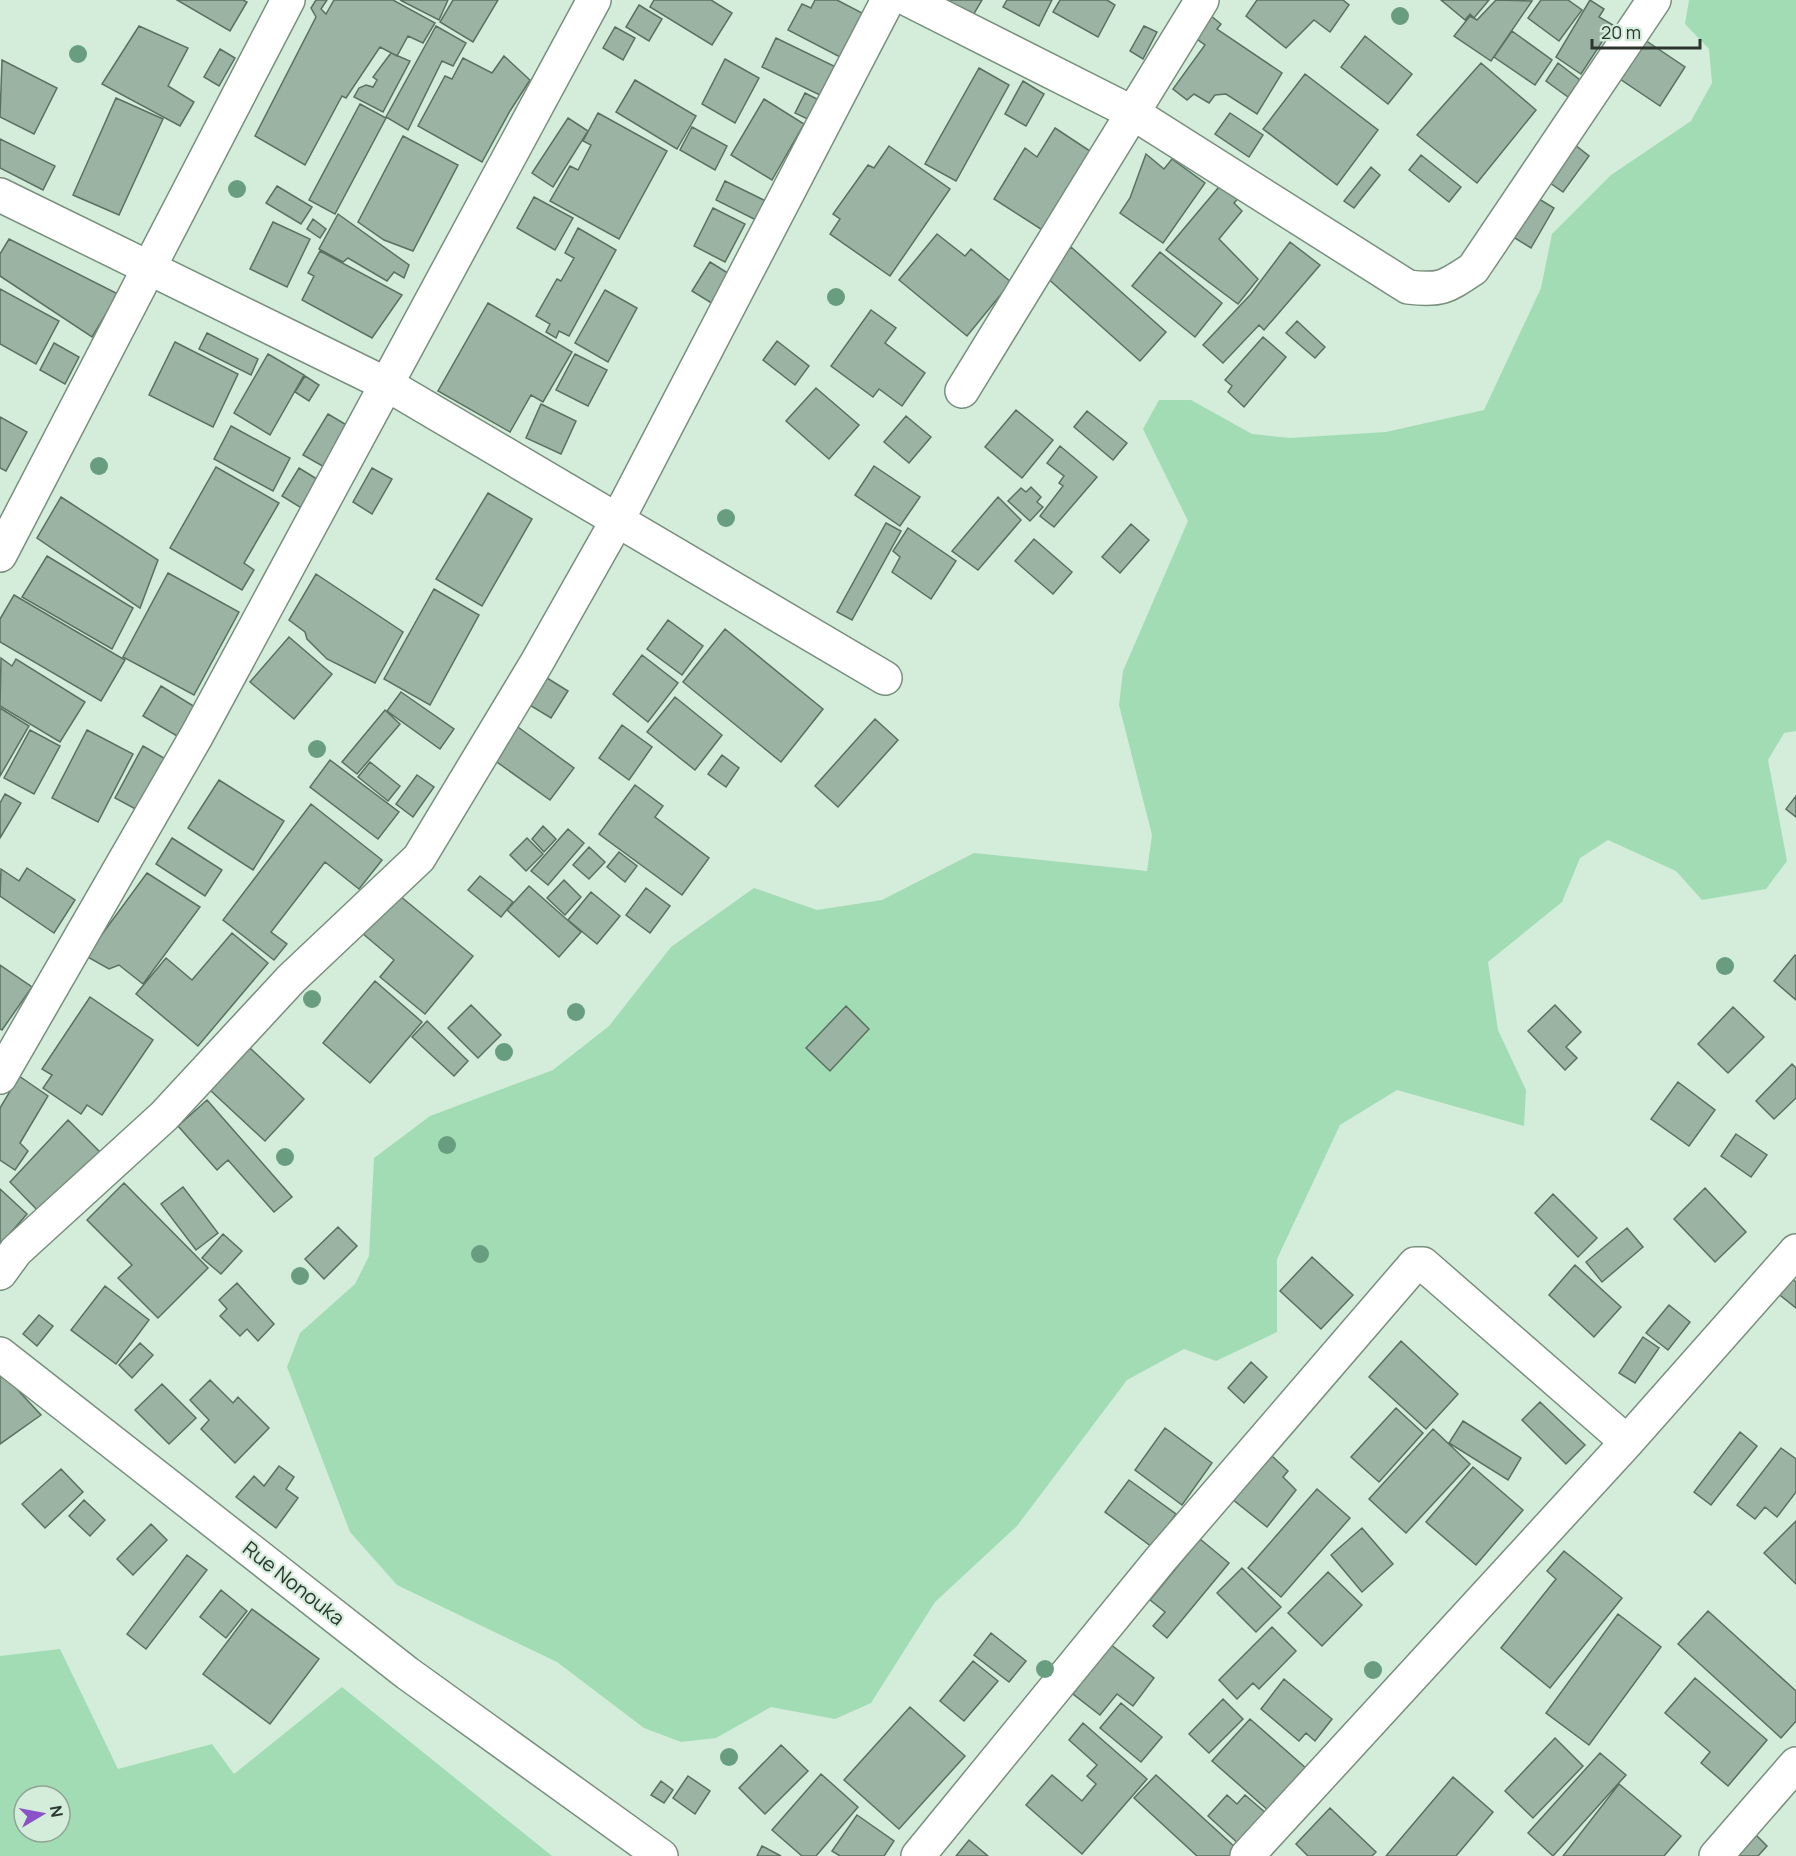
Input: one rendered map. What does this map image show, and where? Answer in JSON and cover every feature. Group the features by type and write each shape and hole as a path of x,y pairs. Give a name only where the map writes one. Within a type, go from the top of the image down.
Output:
{"street":[{"path":"0,555 288,0"},
{"path":"2,1071 197,735 388,386 594,0"},
{"path":"0,1273 16,1251 164,1116 291,979 419,858 536,664 618,519 888,0"},
{"path":"909,0 1133,113 1408,287 1444,288 1473,269 1654,0"},
{"path":"962,391 1202,0"},
{"path":"0,195 388,386 618,519 885,678"},
{"path":"1247,1856 1627,1442 1796,1251"},
{"path":"918,1856 1160,1560 1415,1264 1423,1264 1627,1442"},
{"name":"Rue Nonouka","path":"0,1354 406,1673 661,1856"},
{"path":"1716,1856 1796,1764"}],"green space":[{"path":"1689,0 1796,0 1796,731 1784,733 1768,760 1787,861 1766,889 1702,900 1676,871 1608,840 1580,858 1562,902 1488,962 1498,1030 1526,1090 1524,1126 1397,1090 1340,1125 1277,1259 1277,1332 1216,1361 1184,1349 1127,1380 1017,1526 935,1602 871,1703 835,1719 771,1707 716,1738 681,1742 644,1728 557,1662 397,1585 350,1532 287,1367 300,1333 355,1284 369,1256 374,1158 430,1116 553,1070 609,1026 671,947 754,888 817,910 882,900 974,853 1147,871 1152,835 1119,705 1123,671 1188,521 1143,429 1159,400 1191,400 1252,434 1290,438 1386,432 1484,410 1541,288 1552,234 1611,175 1691,121 1712,83 1709,49 1685,24"},
{"path":"60,1649 118,1769 212,1744 234,1774 342,1687 552,1856 0,1856 0,1656"}],"building":[{"path":"177,0 243,0 247,2 230,31"},
{"path":"316,0 327,0 321,9 326,14 334,0 393,0 435,23 423,43 408,36 397,56 380,47 346,98 342,96 305,165 255,136 316,17 311,8"},
{"path":"400,0 448,0 439,20"},
{"path":"453,0 498,0 473,42 440,22"},
{"path":"654,0 711,0 732,13 712,45 650,7"},
{"path":"815,0 837,0 864,14 842,58 788,30 802,4 811,8"},
{"path":"942,0 982,0 972,17"},
{"path":"1007,0 1052,0 1039,26 1003,7"},
{"path":"1060,0 1107,0 1115,5 1098,37 1053,12"},
{"path":"1257,0 1343,0 1349,5 1330,32 1314,20 1286,48 1246,16"},
{"path":"1441,0 1489,0 1474,18 1470,14 1465,20"},
{"path":"1496,0 1532,1 1491,61 1454,36 1470,16 1477,20"},
{"path":"1541,0 1568,0 1582,10 1559,41 1528,18"},
{"path":"1590,0 1604,9 1599,17 1613,25 1581,74 1556,57"},
{"path":"639,5 662,19 649,41 626,27"},
{"path":"1210,15 1221,24 1217,29 1282,73 1257,114 1226,94 1215,95 1209,103 1194,94 1187,100 1173,89 1205,45 1194,37"},
{"path":"139,26 188,48 168,86 194,102 180,126 102,84"},
{"path":"436,26 466,43 453,66 442,61 408,130 386,117"},
{"path":"1144,26 1157,32 1143,59 1130,51"},
{"path":"615,27 635,38 623,60 603,48"},
{"path":"1512,31 1552,60 1535,85 1494,57"},
{"path":"1365,36 1412,74 1388,104 1341,67"},
{"path":"1639,36 1685,67 1660,106 1614,75"},
{"path":"776,38 838,68 824,97 762,67"},
{"path":"220,49 235,58 219,86 204,77"},
{"path":"391,53 410,61 383,112 354,97 359,88 366,85 373,87 377,80 373,77"},
{"path":"504,56 530,80 482,162 418,126 445,76 452,79 463,58 492,73"},
{"path":"725,59 759,78 735,123 702,104"},
{"path":"2,60 57,88 34,134 0,117"},
{"path":"1481,63 1536,110 1477,183 1417,135"},
{"path":"1558,63 1580,80 1568,97 1546,81"},
{"path":"979,68 1009,85 956,181 925,164"},
{"path":"1305,74 1378,130 1337,185 1263,129"},
{"path":"635,80 696,116 677,149 616,112"},
{"path":"1023,81 1044,94 1026,126 1005,114"},
{"path":"805,93 831,106 822,126 795,113"},
{"path":"116,98 163,119 119,215 73,195"},
{"path":"764,99 804,124 772,180 731,155"},
{"path":"360,104 386,118 335,214 309,200"},
{"path":"598,113 667,151 619,239 550,201 570,166 578,170 591,145 583,141"},
{"path":"1230,113 1263,135 1249,157 1215,134"},
{"path":"568,118 588,131 553,187 532,173"},
{"path":"692,127 727,146 715,170 680,150"},
{"path":"1055,128 1096,155 1047,233 994,199 1025,148 1037,157"},
{"path":"403,136 458,165 413,251 384,240 358,222"},
{"path":"0,139 55,166 43,190 0,168"},
{"path":"1570,141 1589,156 1563,192 1543,178"},
{"path":"889,146 950,189 890,276 830,234 840,219 833,214 868,165 874,168"},
{"path":"1146,154 1164,169 1172,159 1205,183 1163,243 1120,213 1130,198"},
{"path":"1421,155 1461,187 1449,202 1409,170"},
{"path":"1371,167 1380,175 1354,208 1344,201"},
{"path":"1229,175 1248,188 1234,203 1242,211 1219,239 1258,279 1238,304 1166,250"},
{"path":"725,181 770,203 760,222 716,200"},
{"path":"277,186 312,207 301,224 266,203"},
{"path":"1534,196 1554,208 1531,248 1510,235"},
{"path":"534,197 573,218 555,250 517,228"},
{"path":"713,208 745,224 725,262 694,246"},
{"path":"338,214 409,265 404,278 394,272 387,281 348,258 343,262 319,249"},
{"path":"313,219 326,229 320,238 307,229"},
{"path":"273,222 310,239 287,287 250,269"},
{"path":"578,228 616,250 569,336 559,331 556,338 546,332 550,324 536,316 557,279 561,281 574,258 565,253"},
{"path":"937,234 965,256 971,249 1011,282 967,336 899,280"},
{"path":"9,239 118,294 92,337 0,276 0,254"},
{"path":"1290,242 1320,265 1264,330 1259,325 1223,363 1203,345 1251,294"},
{"path":"1071,247 1166,332 1140,361 1045,276"},
{"path":"320,251 402,295 372,338 302,300 314,276 308,273"},
{"path":"1160,252 1222,303 1195,337 1132,286"},
{"path":"710,262 731,275 713,304 692,291"},
{"path":"0,289 59,321 36,364 0,344"},
{"path":"605,290 637,308 608,362 575,343"},
{"path":"488,303 572,352 543,402 531,395 510,432 438,391"},
{"path":"871,310 896,328 885,343 925,373 902,406 879,389 873,397 831,366"},
{"path":"1297,321 1325,347 1315,358 1286,333"},
{"path":"207,333 258,359 251,375 199,349"},
{"path":"1263,337 1286,357 1244,407 1228,392 1232,386 1225,380"},
{"path":"777,341 809,366 795,385 763,360"},
{"path":"175,342 238,374 213,427 149,395"},
{"path":"54,343 79,357 65,384 40,370"},
{"path":"268,354 304,375 270,435 234,413"},
{"path":"575,354 607,370 588,406 556,390"},
{"path":"305,376 319,385 309,401 295,392"},
{"path":"816,388 859,425 829,459 786,421"},
{"path":"541,404 576,421 561,454 526,438"},
{"path":"1016,410 1053,440 1022,478 985,447"},
{"path":"1087,411 1127,443 1113,460 1074,427"},
{"path":"328,414 350,427 326,468 303,455"},
{"path":"906,416 931,437 909,463 884,442"},
{"path":"0,417 27,432 6,471 0,468"},
{"path":"231,426 290,458 273,491 214,459"},
{"path":"1060,446 1097,477 1054,527 1040,516 1063,486 1059,483 1064,476 1047,463"},
{"path":"874,466 920,497 900,526 855,495"},
{"path":"216,467 279,503 244,563 254,570 242,590 170,548"},
{"path":"299,468 325,484 308,512 282,496"},
{"path":"372,468 392,479 372,514 353,502"},
{"path":"1031,487 1041,497 1037,502 1043,507 1030,521 1008,501 1021,488 1026,492"},
{"path":"488,493 532,519 482,606 436,579"},
{"path":"61,497 158,560 140,608 37,538"},
{"path":"998,497 1021,520 978,570 952,551"},
{"path":"886,523 901,531 852,620 837,612"},
{"path":"1131,524 1149,540 1120,573 1102,557"},
{"path":"908,528 956,561 931,599 892,572 900,557 893,551"},
{"path":"1034,539 1072,572 1053,594 1015,561"},
{"path":"47,556 133,608 112,649 22,597"},
{"path":"168,573 239,612 194,695 123,657"},
{"path":"316,574 403,632 375,683 327,659 307,639 305,632 289,620"},
{"path":"434,589 479,615 430,705 384,679"},
{"path":"14,595 125,660 101,701 0,642 0,619"},
{"path":"668,620 703,646 682,675 647,649"},
{"path":"725,629 823,709 781,762 683,682"},
{"path":"289,637 332,674 294,719 250,682"},
{"path":"642,655 678,683 648,722 613,694"},
{"path":"1,658 12,666 16,659 85,702 60,742 0,706"},
{"path":"539,673 568,691 551,718 523,701"},
{"path":"161,686 195,707 177,736 143,716"},
{"path":"401,692 454,729 440,749 387,711"},
{"path":"675,697 722,735 695,770 647,732"},
{"path":"0,708 29,726 0,776"},
{"path":"385,710 400,724 357,774 342,762"},
{"path":"875,719 898,740 838,807 815,786"},
{"path":"511,722 574,768 550,800 487,755"},
{"path":"622,725 652,747 629,780 599,758"},
{"path":"30,730 60,746 34,794 4,778"},
{"path":"87,730 133,754 98,822 52,798"},
{"path":"143,746 169,761 141,812 115,798"},
{"path":"722,755 739,768 726,787 708,774"},
{"path":"330,760 399,812 378,839 310,787"},
{"path":"370,762 400,786 388,801 358,777"},
{"path":"417,775 434,787 413,817 396,804"},
{"path":"219,780 284,821 253,870 188,828"},
{"path":"635,785 663,806 655,817 709,858 682,895 599,834"},
{"path":"5,794 21,803 0,838 0,803"},
{"path":"1796,796 1796,817 1786,809"},
{"path":"311,804 382,860 359,889 325,862 271,932 287,944 274,960 223,920"},
{"path":"543,826 556,839 544,852 532,839"},
{"path":"568,829 584,843 548,885 531,871"},
{"path":"172,838 222,870 205,896 156,864"},
{"path":"527,838 543,854 526,871 510,855"},
{"path":"589,847 605,862 589,879 573,865"},
{"path":"619,852 637,866 625,882 607,867"},
{"path":"27,868 75,900 54,933 0,896 1,869 19,881"},
{"path":"147,873 200,907 143,984 119,965 109,969 86,956"},
{"path":"480,876 513,902 501,917 468,890"},
{"path":"564,880 581,897 565,915 547,898"},
{"path":"529,886 581,932 559,957 507,910"},
{"path":"389,887 473,956 425,1014 380,977 394,960 356,928"},
{"path":"646,888 670,906 650,933 626,915"},
{"path":"591,892 620,916 597,944 568,920"},
{"path":"232,933 268,963 198,1046 136,994 166,958 192,980"},
{"path":"1796,956 1796,1000 1774,981"},
{"path":"0,965 32,987 2,1030 0,1029"},
{"path":"375,981 422,1022 370,1083 323,1043"},
{"path":"90,997 153,1040 102,1115 87,1105 81,1114 43,1088 52,1075 42,1069"},
{"path":"471,1005 501,1035 478,1058 448,1028"},
{"path":"1555,1005 1581,1032 1566,1047 1577,1058 1565,1070 1528,1031"},
{"path":"846,1006 869,1029 830,1071 806,1048"},
{"path":"1733,1007 1764,1037 1728,1073 1698,1044"},
{"path":"427,1021 468,1061 454,1076 412,1037"},
{"path":"250,1048 304,1099 265,1141 210,1090"},
{"path":"1792,1064 1796,1068 1796,1098 1774,1119 1756,1101"},
{"path":"19,1076 48,1096 20,1143 28,1151 15,1170 0,1160 0,1108"},
{"path":"1678,1082 1715,1110 1689,1146 1651,1119"},
{"path":"207,1100 292,1197 274,1212 228,1160 217,1170 178,1126"},
{"path":"68,1120 101,1153 41,1214 10,1182"},
{"path":"1736,1134 1767,1155 1751,1177 1721,1156"},
{"path":"124,1183 208,1268 158,1318 118,1278 132,1265 87,1220"},
{"path":"183,1187 218,1233 196,1250 161,1204"},
{"path":"1705,1188 1746,1232 1715,1262 1674,1219"},
{"path":"0,1189 27,1214 0,1245"},
{"path":"1553,1194 1597,1238 1578,1257 1535,1213"},
{"path":"338,1227 357,1246 324,1279 305,1259"},
{"path":"1627,1228 1643,1247 1602,1282 1586,1262"},
{"path":"223,1234 242,1251 221,1274 202,1258"},
{"path":"1312,1257 1353,1295 1321,1329 1280,1291"},
{"path":"1575,1265 1621,1307 1594,1337 1549,1295"},
{"path":"1788,1276 1796,1282 1796,1308 1776,1292"},
{"path":"237,1283 274,1324 258,1341 247,1329 240,1336 220,1316 227,1309 219,1300"},
{"path":"105,1286 149,1320 116,1364 71,1330"},
{"path":"1669,1305 1690,1322 1668,1350 1646,1333"},
{"path":"39,1315 53,1326 37,1346 23,1334"},
{"path":"1643,1337 1659,1348 1635,1383 1619,1373"},
{"path":"1401,1341 1458,1394 1426,1429 1369,1377"},
{"path":"140,1343 153,1355 132,1378 119,1365"},
{"path":"1251,1362 1267,1377 1244,1403 1228,1388"},
{"path":"0,1373 41,1415 0,1444"},
{"path":"210,1380 233,1403 238,1397 269,1428 235,1463 201,1429 209,1420 190,1400"},
{"path":"162,1384 196,1418 169,1444 135,1410"},
{"path":"1540,1402 1585,1445 1566,1464 1522,1420"},
{"path":"1396,1408 1423,1433 1379,1482 1351,1457"},
{"path":"1463,1421 1521,1458 1508,1480 1449,1443"},
{"path":"1165,1428 1212,1463 1182,1505 1135,1470"},
{"path":"1433,1429 1470,1464 1406,1533 1369,1499"},
{"path":"1740,1432 1757,1446 1711,1505 1694,1492"},
{"path":"1781,1448 1796,1459 1796,1492 1777,1517 1765,1507 1755,1519 1737,1505"},
{"path":"1272,1456 1288,1471 1283,1477 1296,1490 1267,1527 1232,1499"},
{"path":"279,1466 294,1477 286,1489 298,1498 276,1528 236,1497 254,1476 264,1486"},
{"path":"1473,1467 1523,1510 1476,1565 1426,1522"},
{"path":"61,1469 83,1492 45,1528 22,1504"},
{"path":"1129,1480 1176,1514 1152,1547 1105,1512"},
{"path":"1317,1489 1350,1518 1281,1597 1248,1568"},
{"path":"84,1500 105,1520 90,1536 69,1516"},
{"path":"1796,1521 1796,1584 1764,1553"},
{"path":"151,1524 167,1540 133,1575 117,1559"},
{"path":"1362,1528 1393,1564 1362,1592 1331,1555"},
{"path":"1200,1539 1229,1563 1167,1638 1153,1626 1165,1612 1150,1600"},
{"path":"1564,1551 1622,1598 1550,1688 1501,1648 1556,1579 1547,1571"},
{"path":"187,1555 207,1570 146,1649 127,1634"},
{"path":"1242,1568 1281,1607 1256,1632 1217,1593"},
{"path":"1328,1572 1362,1605 1322,1646 1288,1613"},
{"path":"221,1590 247,1611 226,1638 200,1617"},
{"path":"252,1609 319,1659 270,1724 203,1674"},
{"path":"1708,1611 1796,1691 1796,1721 1781,1738 1678,1644"},
{"path":"1618,1614 1661,1647 1589,1745 1546,1713"},
{"path":"1272,1627 1296,1651 1259,1689 1253,1683 1237,1699 1219,1680"},
{"path":"991,1633 1026,1661 1009,1682 974,1655"},
{"path":"1110,1644 1154,1678 1133,1706 1117,1694 1100,1715 1073,1694"},
{"path":"973,1661 998,1681 964,1721 940,1701"},
{"path":"1695,1678 1767,1740 1728,1786 1701,1763 1710,1752 1665,1713"},
{"path":"1284,1679 1332,1719 1315,1741 1306,1733 1299,1741 1261,1709"},
{"path":"1223,1699 1243,1719 1209,1753 1189,1734"},
{"path":"1121,1703 1162,1737 1141,1762 1100,1728"},
{"path":"910,1707 965,1756 899,1829 844,1780"},
{"path":"1250,1719 1307,1769 1270,1812 1212,1761"},
{"path":"1083,1723 1147,1779 1082,1854 1026,1805 1052,1775 1082,1801 1096,1784 1087,1776 1097,1765 1069,1740"},
{"path":"1555,1738 1583,1766 1533,1818 1505,1791"},
{"path":"781,1745 808,1771 765,1814 739,1788"},
{"path":"1600,1753 1626,1775 1553,1856 1528,1833"},
{"path":"821,1774 858,1807 816,1856 802,1856 772,1830"},
{"path":"1156,1775 1237,1849 1230,1856 1197,1856 1134,1798"},
{"path":"688,1776 710,1791 695,1814 673,1798"},
{"path":"1453,1777 1493,1812 1456,1856 1386,1856"},
{"path":"661,1781 673,1790 664,1803 651,1795"},
{"path":"1619,1784 1681,1836 1664,1856 1563,1856"},
{"path":"1227,1795 1237,1804 1245,1795 1267,1814 1240,1845 1208,1816"},
{"path":"1330,1808 1376,1852 1372,1856 1308,1856 1296,1844"},
{"path":"857,1815 894,1841 884,1856 840,1856 832,1851"},
{"path":"1753,1832 1767,1846 1758,1856 1732,1856"},
{"path":"969,1840 988,1856 956,1856"},
{"path":"762,1846 781,1856 757,1856"}]}
